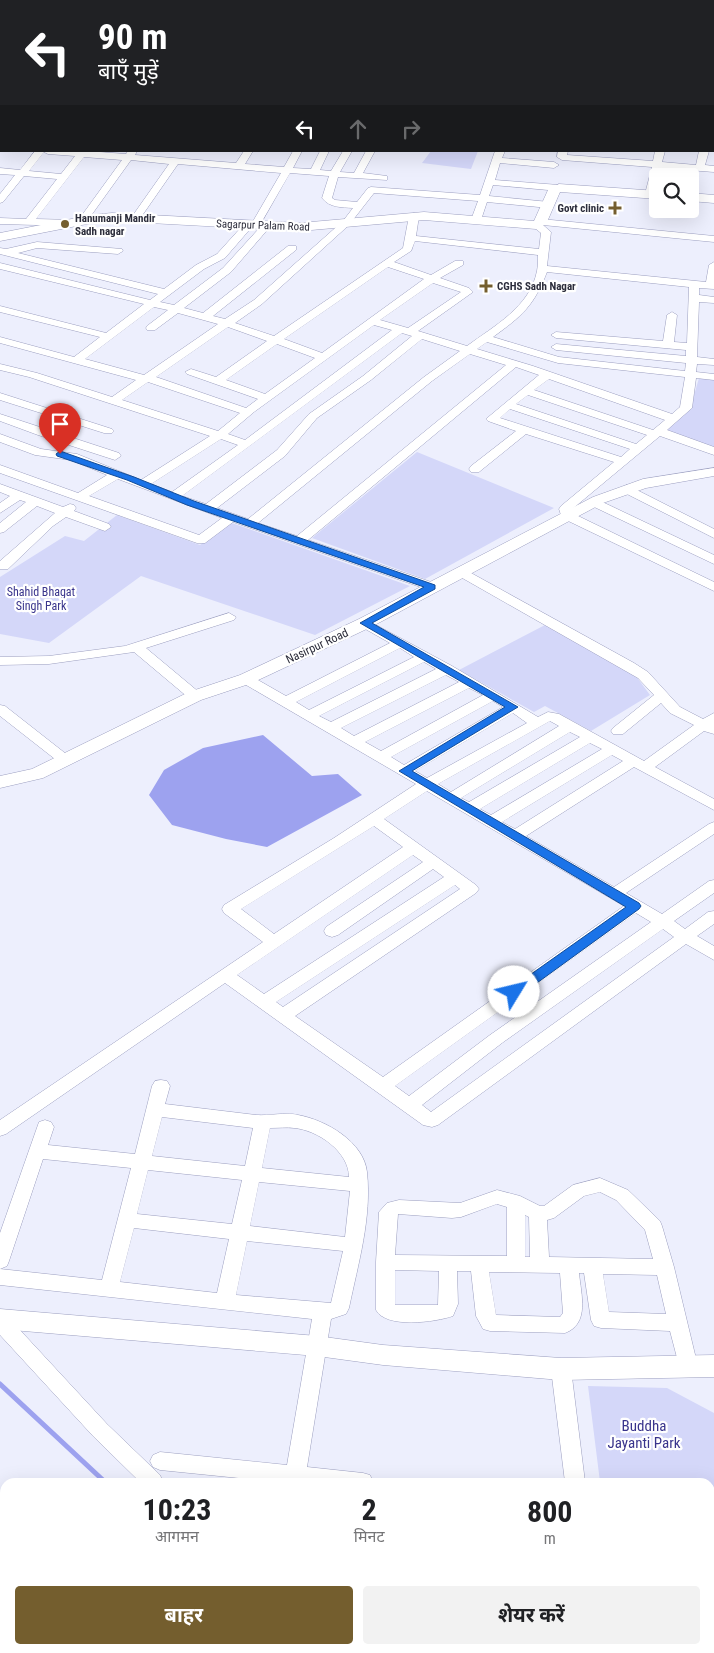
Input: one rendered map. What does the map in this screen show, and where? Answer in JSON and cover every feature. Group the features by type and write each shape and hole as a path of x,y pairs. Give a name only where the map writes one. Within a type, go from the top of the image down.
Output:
{"street":[{"path":"0,200 39,152"},
{"path":"63,152 131,154 180,162 384,178"},
{"path":"136,218 180,162 191,152"},
{"path":"239,166 248,152"},
{"path":"151,328 227,270 256,226 297,152"},
{"path":"314,172 324,152"},
{"path":"347,152 334,174 327,198 329,202 358,205"},
{"path":"357,176 370,152"},
{"path":"563,152 562,157 611,156 657,165 714,169"},
{"path":"657,168 660,152"},
{"path":"700,168 704,152"},
{"path":"29,222 64,177 78,153"},
{"path":"0,221 79,222 131,154"},
{"path":"476,220 499,156 554,164"},
{"path":"0,171 64,177"},
{"path":"490,182 649,194"},
{"path":"535,224 549,205 554,190 559,188"},
{"path":"113,401 228,323 278,285 346,223 367,193 374,190 549,205"},
{"path":"699,199 714,200"},
{"path":"217,381 407,249 411,238 414,216"},
{"name":"Sagarpur Palam Road","path":"0,237 102,218 309,227 414,216 535,224"},
{"path":"535,224 714,239"},
{"path":"250,523 428,380 518,314 534,292 543,269 546,232 535,224"},
{"path":"77,360 200,267 222,254 256,226"},
{"path":"411,238 544,253"},
{"path":"3,251 32,246 118,252"},
{"path":"205,317 292,248"},
{"path":"3,251 168,293"},
{"path":"174,496 247,444 468,294 465,290 386,263"},
{"path":"144,484 173,463 220,436 248,412 372,321 433,278 459,263"},
{"path":"543,269 712,286 714,265"},
{"path":"0,266 228,323 324,357"},
{"path":"694,284 692,360 686,408 565,509 566,515 714,587"},
{"path":"694,298 714,300"},
{"path":"0,309 107,336"},
{"path":"668,345 672,315"},
{"path":"372,321 513,364 674,418"},
{"path":"208,509 281,453 313,416 367,378 409,333"},
{"path":"556,335 692,347"},
{"path":"486,338 558,360 714,377"},
{"path":"0,340 146,378 248,412"},
{"path":"556,347 714,362"},
{"path":"300,540 513,364"},
{"path":"0,366 33,374 247,444"},
{"path":"191,372 267,398"},
{"path":"547,375 492,419 622,461"},
{"path":"526,391 714,451"},
{"path":"0,396 108,431"},
{"path":"508,405 638,448"},
{"path":"0,417 42,433 115,456"},
{"path":"475,469 524,430"},
{"path":"0,438 39,452 66,455 232,518 432,587"},
{"path":"0,469 80,499 201,540 232,518"},
{"name":"Nasirpur Road","path":"0,782 37,774 195,696 246,679 365,623 566,515 594,502 627,489 714,472"},
{"path":"1,567 49,523 80,499 118,474"},
{"path":"0,488 105,527"},
{"path":"627,489 714,534"},
{"path":"0,508 19,494"},
{"path":"0,529 35,501"},
{"path":"594,502 714,560"},
{"path":"462,572 643,674 676,710 711,724"},
{"path":"0,661 49,660 137,648 229,617"},
{"path":"365,623 538,722"},
{"path":"286,702 400,643"},
{"path":"137,648 195,696"},
{"path":"309,715 424,657"},
{"path":"331,728 447,670"},
{"path":"246,679 663,922 714,954"},
{"path":"354,742 469,682"},
{"path":"381,758 492,696"},
{"path":"618,731 662,696"},
{"path":"404,771 512,707"},
{"path":"0,709 65,760"},
{"path":"273,941 230,909 427,784 550,716 714,805"},
{"path":"515,836 711,724"},
{"path":"451,798 569,726"},
{"path":"469,809 590,737"},
{"path":"491,822 612,749"},
{"path":"282,1016 471,889 374,819"},
{"path":"614,894 714,827"},
{"path":"0,1129 412,848"},
{"path":"332,931 433,862"},
{"path":"263,1003 454,878"},
{"path":"409,1106 496,1039 714,886"},
{"path":"383,1086 635,906"},
{"path":"224,975 383,1086 425,1119 432,1120 714,916"},
{"path":"109,1288 161,1086"},
{"path":"0,1277 323,1312 334,1311 339,1308 353,1245 359,1201 355,1160 349,1150 330,1134 297,1120 264,1122 155,1110"},
{"path":"225,1301 238,1232 264,1122"},
{"path":"0,1261 45,1127"},
{"path":"37,1151 358,1185"},
{"path":"448,1264 448,1304 446,1310 438,1313 391,1313 386,1310 385,1262 387,1216 393,1208 452,1211 468,1208 491,1198 498,1198 516,1202 538,1213 548,1213 579,1190 600,1185 609,1188 622,1195 653,1226 665,1266 688,1367"},
{"path":"516,1202 516,1265"},
{"path":"538,1213 540,1265"},
{"path":"126,1220 353,1245"},
{"path":"385,1262 665,1266"},
{"path":"479,1264 486,1316 490,1323 522,1325 565,1325 569,1322 573,1315 569,1266"},
{"path":"592,1266 601,1320 678,1323"},
{"path":"295,1478 323,1312"},
{"path":"0,1321 317,1346 383,1355 561,1369 714,1366"},
{"path":"0,1321 100,1430 150,1478"},
{"path":"561,1369 574,1478"},
{"path":"160,1461 288,1478"}],"green space":[{"path":"430,152 478,152 471,169 422,163"},
{"path":"699,378 714,380 714,448 665,431 690,409"},
{"path":"417,452 554,508 425,579 312,538"},
{"name":"Shahid Bhagat Singh Park","path":"117,515 200,545 229,522 410,586 315,635 141,576 49,643 0,634 0,577 65,536 84,541"},
{"path":"545,625 636,676 650,695 591,731 545,706 534,712 459,670"},
{"name":"Buddha Jayanti Park","path":"588,1386 667,1388 714,1413 714,1478 600,1478"}],"water":[{"path":"263,735 312,776 338,774 362,795 267,847 172,825 149,795 164,770 203,748"}],"waterway":[{"path":"0,1384 101,1478"}],"place":[{"name":"Govt clinic","path":"615,208"},
{"name":"Hanumanji Mandir Sadh nagar","path":"65,224"},
{"name":"CGHS Sadh Nagar","path":"486,286"}],"route":[{"path":"60,454 131,478 190,503 432,587 365,623 512,707 404,771 635,906 514,992"}]}
